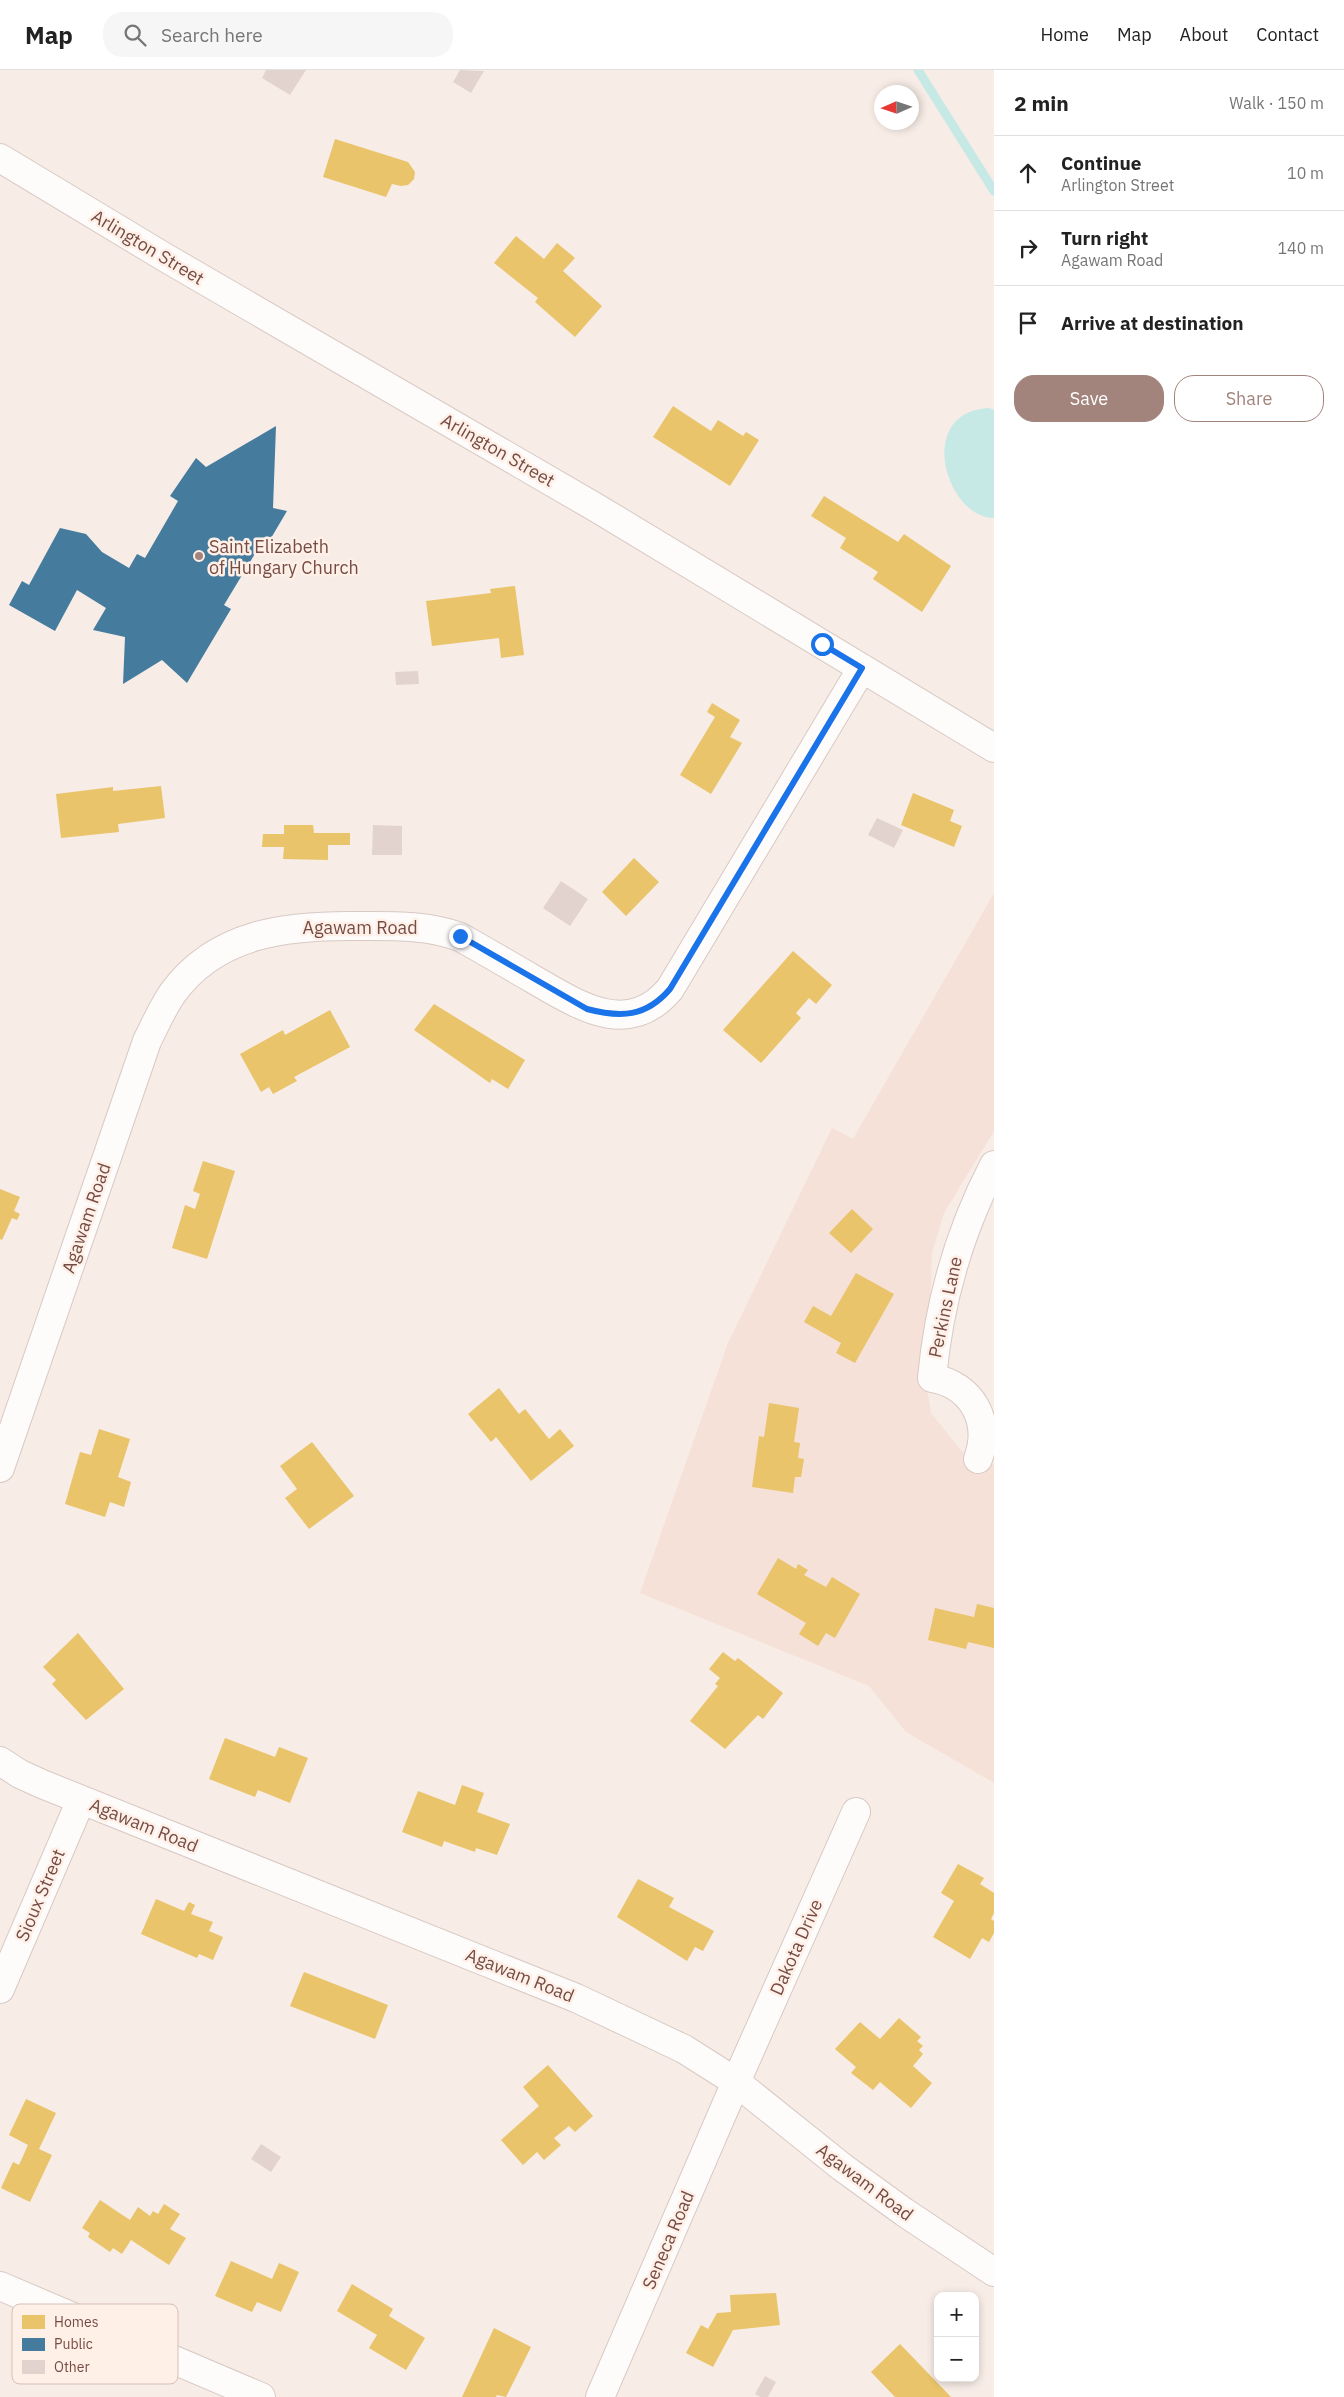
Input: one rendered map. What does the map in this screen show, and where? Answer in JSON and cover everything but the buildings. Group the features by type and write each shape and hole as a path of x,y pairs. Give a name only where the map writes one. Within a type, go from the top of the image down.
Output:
{"street":[{"name":"Arlington Street","path":"0,158 166,258 595,507 994,748"},
{"name":"Agawam Road","path":"0,1468 148,1041 172,994 187,976 225,948 265,933 312,926 422,926 460,936 587,1009 620,1014 649,1009 670,989 862,668"},
{"name":"Perkins Lane","path":"978,1459 984,1435 979,1412 972,1401 954,1385 932,1378 934,1349 948,1279 961,1235 976,1199 994,1164"},
{"name":"Agawam Road","path":"0,1761 20,1774 81,1800 576,1998 684,2049 736,2082 873,2189 994,2272"},
{"name":"Sioux Street","path":"0,1989 81,1800"},
{"name":"Dakota Drive","path":"736,2082 856,1812"},
{"name":"Seneca Road","path":"600,2397 736,2082"},
{"path":"0,2286 42,2304"},
{"path":"178,2362 261,2397"}],"shaded area":[{"path":"994,893 994,1131 944,1213 932,1253 927,1389 931,1413 964,1454 994,1465 994,1783 906,1732 869,1686 640,1593 728,1343 832,1128 853,1139"}],"water":[{"path":"989,408 994,410 994,518 977,513 962,501 952,484 945,464 945,445 951,427 966,414"}],"waterway":[{"path":"918,70 994,191"}],"place":[{"name":"Saint Elizabeth of Hungary Church","path":"199,556"}],"route":[{"path":"460,936 570,1001 587,1009 603,1013 634,1013 649,1009 662,999 670,989 862,668 822,644"}]}
